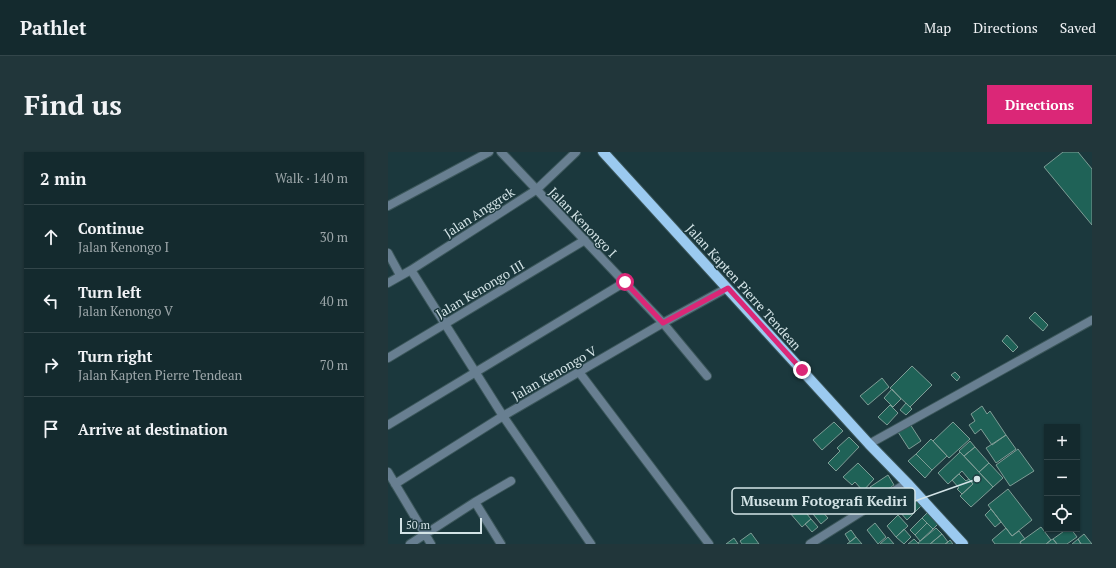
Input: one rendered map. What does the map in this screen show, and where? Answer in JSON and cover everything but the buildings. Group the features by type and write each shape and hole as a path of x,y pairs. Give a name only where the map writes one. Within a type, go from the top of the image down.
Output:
{"main road":[{"name":"Jalan Kapten Pierre Tendean","path":"603,152 869,444 963,544"}],"street":[{"path":"388,206 489,152"},
{"name":"Jalan Kenongo I","path":"501,152 663,323 707,376"},
{"name":"Jalan Anggrek","path":"388,283 411,270 536,190 576,152"},
{"name":"Jalan Kenongo III","path":"388,358 585,240"},
{"path":"388,253 400,275"},
{"path":"411,270 446,323 503,416 591,544"},
{"path":"388,425 625,282"},
{"name":"Jalan Kenongo V","path":"395,484 503,416 663,323 728,288"},
{"path":"869,444 1092,320"},
{"path":"579,372 709,544"},
{"path":"388,472 431,544"},
{"path":"410,544 475,502 511,481"},
{"path":"810,544 907,483"},
{"path":"475,502 501,544"}],"place":[{"name":"Museum Fotografi Kediri","path":"977,479"}],"route":[{"path":"625,282 663,323 728,288 802,370"}]}
